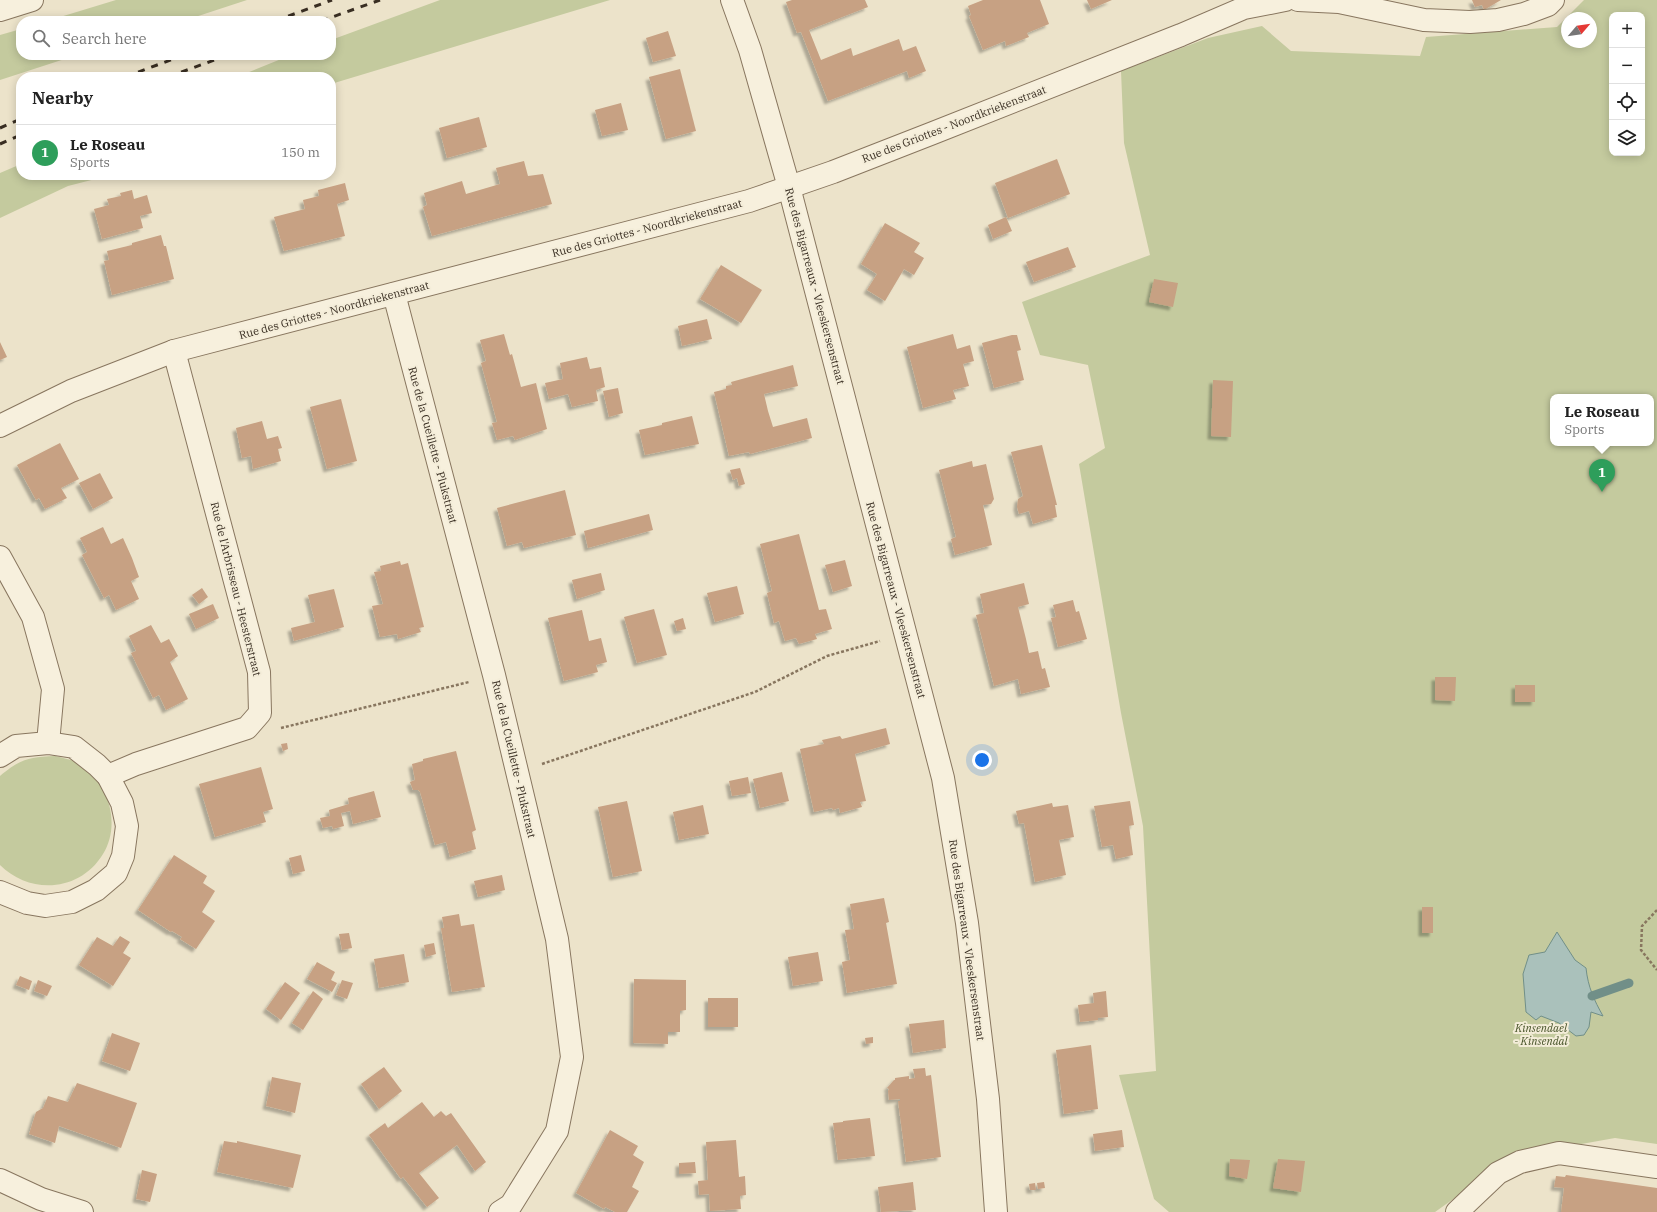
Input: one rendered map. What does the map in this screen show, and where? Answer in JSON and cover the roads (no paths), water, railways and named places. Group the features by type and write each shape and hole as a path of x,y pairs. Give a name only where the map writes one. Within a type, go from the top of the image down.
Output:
{"street":[{"path":"0,10 32,0"},
{"name":"Rue des Bigarreaux - Vleeskersenstraat","path":"732,0 750,50 789,187 943,778 967,923 988,1099 996,1212"},
{"name":"Rue des Griottes - Noordkriekenstraat","path":"0,426 70,391 174,351 749,201 925,136 1181,35 1244,8 1285,0"},
{"path":"1298,0 1339,2 1424,20 1470,22 1498,20 1524,14 1551,2"},
{"name":"Rue de la Cueillette - Plukstraat","path":"394,294 494,675 558,939 572,1058 557,1131 511,1205 500,1212"},
{"name":"Rue de l'Arbrisseau - Heesterstraat","path":"108,776 136,764 247,728 260,713 259,672 174,351"},
{"path":"0,557 33,617 53,689 48,743"},
{"path":"0,756 16,746 48,743 74,746 108,776 122,803 127,826 123,856 116,873 96,890 72,902 45,906 27,903 0,892"},
{"path":"1457,1212 1498,1173 1520,1162 1559,1153 1657,1167"},
{"path":"0,1180 41,1199 82,1212"}],"water":[{"path":"1557,932 1575,960 1586,968 1592,993 1603,1016 1591,1012 1589,1027 1584,1035 1576,1036 1559,1023 1541,1016 1536,1020 1526,1012 1523,974 1529,955 1545,952"}],"waterway":[{"path":"1592,996 1629,983"}],"railway":[{"path":"289,16 332,0"},
{"path":"335,16 380,0"},
{"path":"138,72 171,60"},
{"path":"182,72 214,60"},
{"path":"0,128 16,121"},
{"path":"0,144 16,137"}],"place":[{"name":"Le Roseau","path":"1602,492"}],"park label":[{"name":"Kinsendael - Kinsendal","path":"1541,1034"}]}
